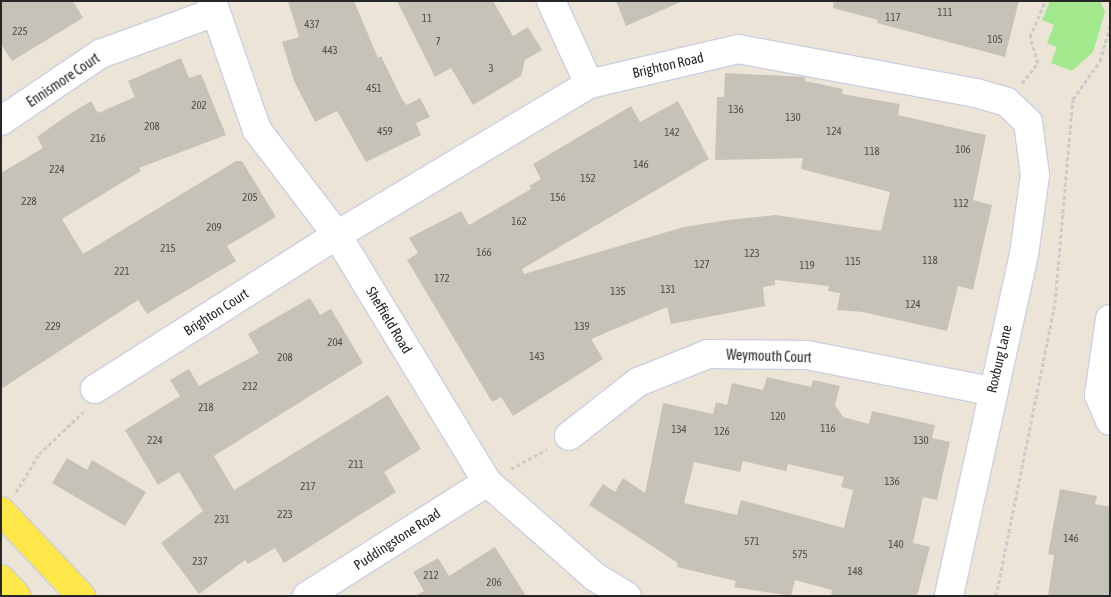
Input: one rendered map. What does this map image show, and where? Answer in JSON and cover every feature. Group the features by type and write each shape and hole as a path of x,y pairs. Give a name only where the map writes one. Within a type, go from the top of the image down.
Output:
{"main road":[{"path":"4,514 81,596"},
{"path":"1,580 17,596"}],"street":[{"path":"551,1 589,84"},
{"name":"Ennismore Court","path":"1,121 100,54 212,7"},
{"name":"Sheffield Road","path":"212,7 257,130 337,235 487,482 595,577 626,596"},
{"name":"Brighton Road","path":"337,235 589,84 738,49 1006,102"},
{"name":"Roxburg Lane","path":"950,596 991,390 1024,254 1035,175 1028,122 1006,102"},
{"name":"Brighton Court","path":"95,389 337,235"},
{"path":"1110,319 1099,395 1110,421"},
{"name":"Weymouth Court","path":"569,436 638,382 708,354 807,355 991,390"},
{"name":"Puddingstone Road","path":"307,596 487,482"}],"path":[{"path":"1006,102 1038,63 1030,37 1045,1"},
{"path":"996,596 1055,303 1073,99 1100,61 1110,27"},
{"path":"4,514 21,480 39,454 83,412 95,389"},
{"path":"487,482 569,436"}],"green space":[{"path":"1050,1 1100,1 1105,12 1093,52 1072,71 1051,63 1057,47 1047,43 1054,25 1042,20"}],"building":[{"path":"1,1 73,1 83,18 12,61 1,44"},
{"path":"288,1 354,1 378,58 381,56 403,101 407,105 420,98 430,117 416,123 421,135 366,162 337,111 315,122 294,81 282,42 299,37"},
{"path":"397,1 493,1 513,36 528,27 542,50 525,60 521,76 473,105 451,68 435,77"},
{"path":"616,1 683,1 626,26"},
{"path":"834,1 1019,1 1005,57 877,23 878,20 833,8"},
{"path":"181,58 189,78 201,74 226,135 139,168 141,171 62,219 83,254 236,161 242,161 276,217 227,246 236,261 147,314 138,300 1,389 1,173 43,148 37,137 65,117 91,101 98,113 135,97 128,81"},
{"path":"725,73 805,77 805,81 843,89 842,94 900,104 898,115 986,135 973,200 992,205 973,290 958,286 947,331 863,312 837,310 840,293 828,291 829,286 775,280 775,285 763,287 765,306 671,324 667,307 591,339 603,359 513,416 501,397 492,402 407,260 418,253 409,238 461,211 469,225 531,189 529,186 541,179 533,164 631,106 640,122 678,101 709,159 522,269 524,274 684,227 728,220 776,215 881,231 890,192 801,169 803,158 715,160 717,97 724,97"},
{"path":"310,298 320,315 331,309 363,363 214,456 234,490 388,395 421,449 384,472 396,492 284,563 275,548 248,564 245,560 199,594 161,543 203,511 179,472 158,485 125,430 180,396 170,380 189,369 199,386 259,353 248,334"},
{"path":"767,377 811,387 813,380 840,386 835,405 843,417 869,424 872,411 935,425 932,438 950,442 937,500 923,497 913,543 930,547 917,596 831,596 832,590 795,580 791,596 734,587 736,581 677,567 678,563 589,505 603,484 615,492 623,478 645,493 663,403 713,414 716,402 727,405 732,383 763,390","holes":["743,461 786,471 788,464 844,477 841,487 853,490 844,528 741,500 737,515 684,503 694,462 740,472"]},
{"path":"67,458 87,470 92,460 146,492 125,526 52,483"},
{"path":"1060,489 1097,496 1095,504 1110,507 1110,596 1048,596 1054,555 1048,554"},
{"path":"495,547 526,596 415,596 424,591 413,572 438,558 449,576"}]}
